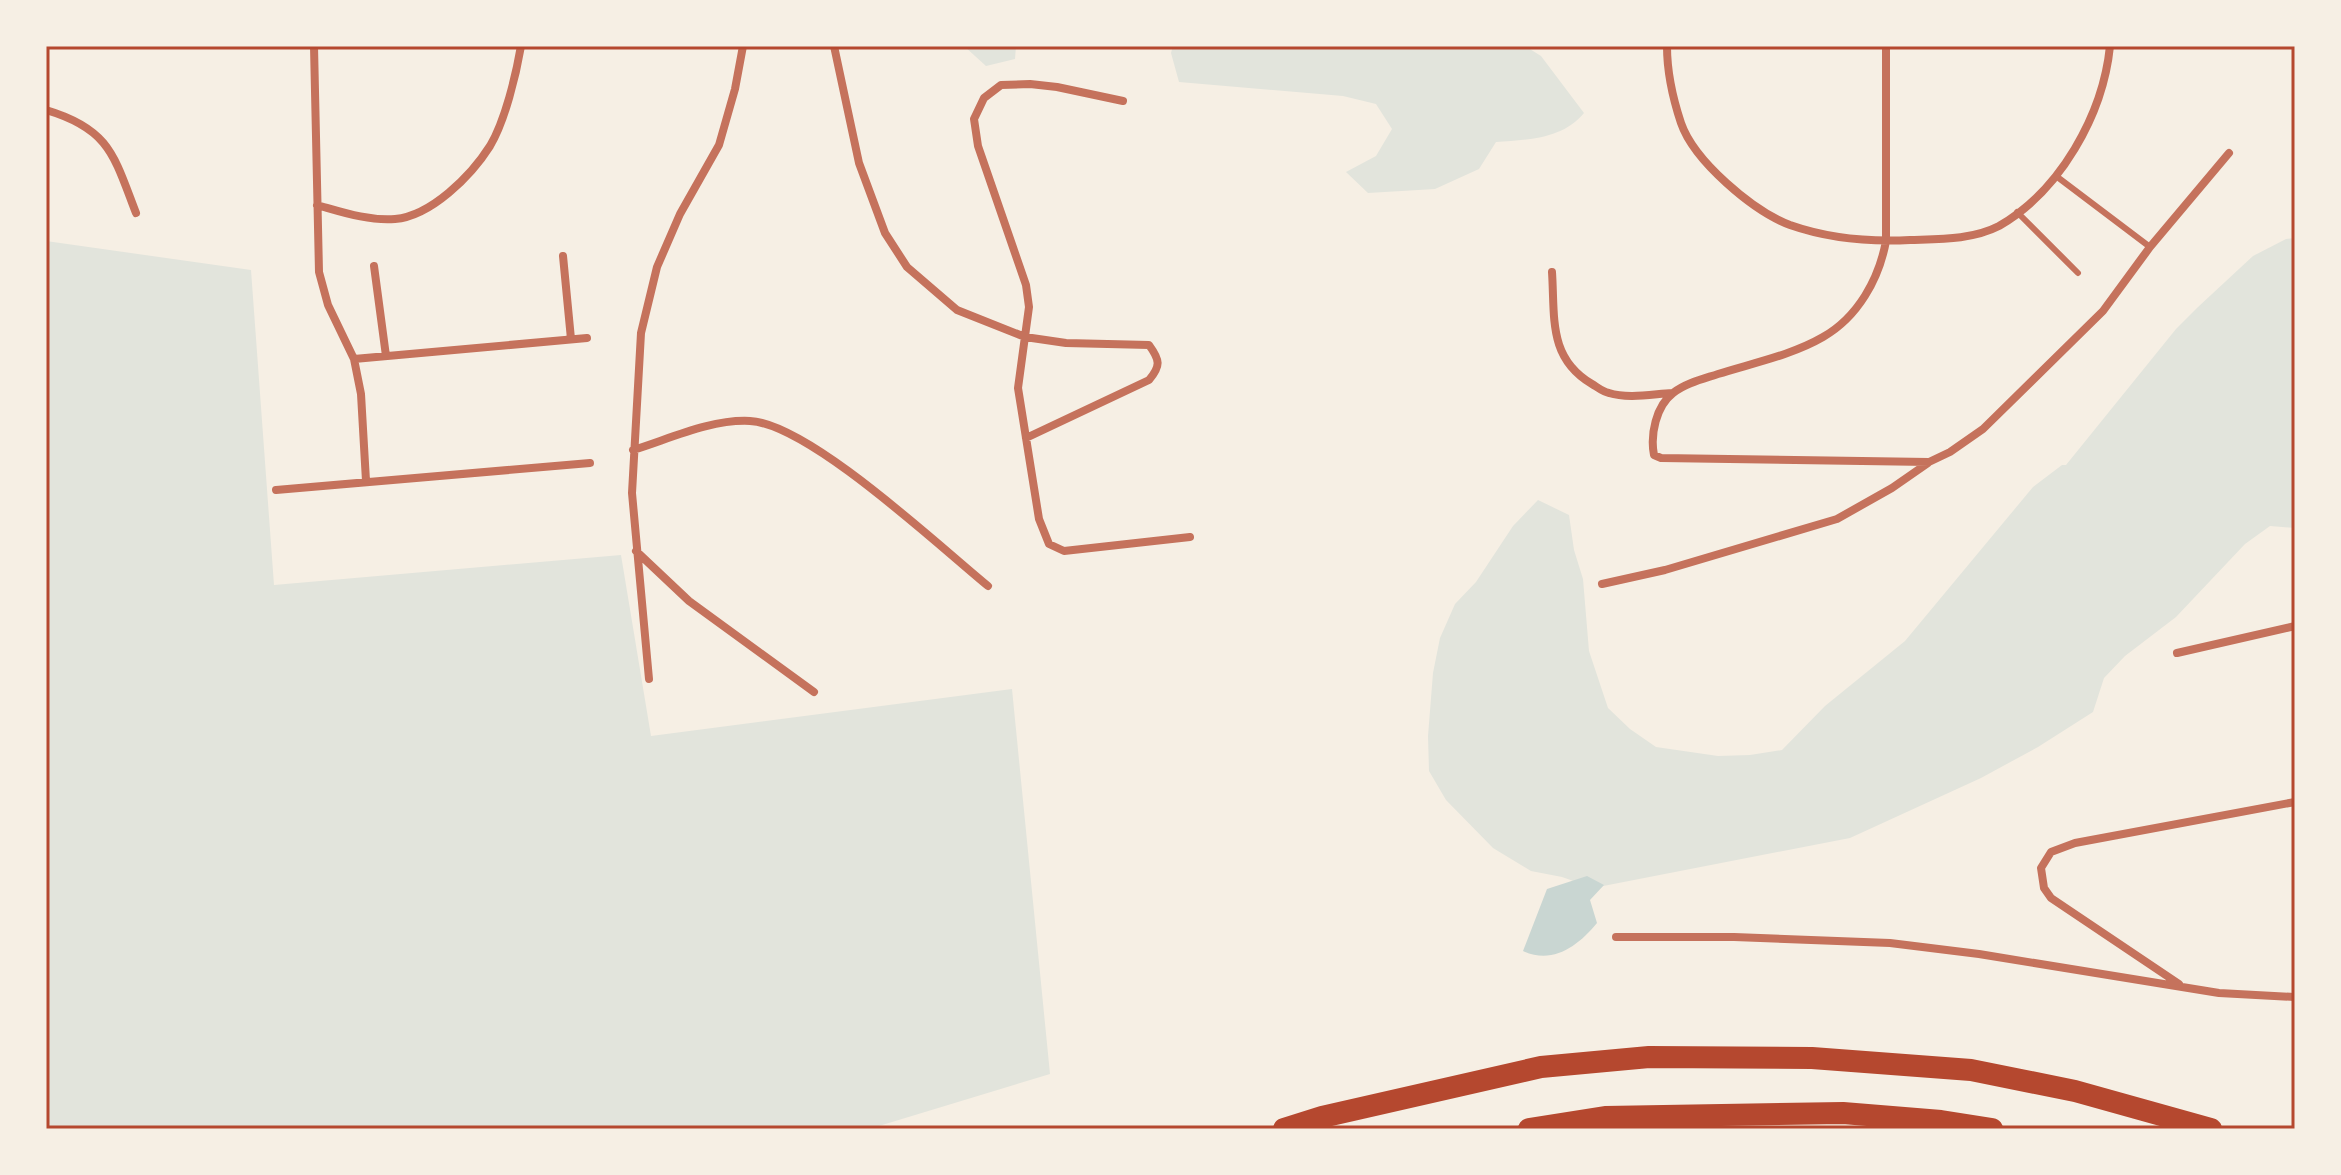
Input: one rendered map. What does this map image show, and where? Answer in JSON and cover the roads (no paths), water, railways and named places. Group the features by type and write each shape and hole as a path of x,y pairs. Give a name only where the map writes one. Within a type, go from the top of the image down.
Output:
{"highway":[{"path":"1284,1129 1322,1117 1541,1067 1664,1057 1812,1058 1971,1070 2075,1091 2211,1129"},
{"path":"1529,1129 1605,1117 1843,1113 1941,1121 1992,1129"}],"street":[{"path":"314,46 319,272 328,305 354,359 361,394 366,481"},
{"path":"317,205 368,218 397,219 428,210 462,180 491,145 514,80 521,46"},
{"path":"649,679 635,551 633,450 641,333 657,267 680,214 719,145 743,46"},
{"path":"834,46 859,163 885,233 907,267 957,310 1025,337 1066,343 1149,345 1159,358 1158,369 1149,380 1026,438"},
{"path":"1667,46 1667,66 1682,126 1707,164 1741,196 1788,224 1839,237 1886,241 1955,239 1997,227 2017,212 2056,176 2083,130 2099,97 2110,46"},
{"path":"1886,46 1886,241 1881,265 1870,289 1848,316 1826,335 1804,346 1694,382 1673,393 1659,408 1652,446 1654,455 1661,458 1929,462"},
{"path":"1123,101 1057,87 1001,85 984,98 974,119 978,146 1026,285 1029,307 1018,388 1039,519 1049,544 1064,551 1190,537"},
{"path":"46,110 70,117 92,130 114,154 136,213"},
{"path":"1602,584 1665,570 1837,519 1950,452 1983,429 2103,311 2150,247 2229,153"},
{"path":"563,256 571,339"},
{"path":"374,266 386,356"},
{"path":"1552,272 1556,328 1562,358 1579,376 1608,393 1673,393"},
{"path":"354,359 587,338"},
{"path":"633,450 720,423 752,421 785,430 842,466 988,586"},
{"path":"276,490 590,463"},
{"path":"635,551 689,601 814,692"},
{"path":"2177,653 2295,626"},
{"path":"2181,985 2051,898 2044,888 2041,868 2051,852 2075,843 2295,802"},
{"path":"1616,937 1734,937 1890,943 1979,954 2219,993 2295,997"}],"lane":[{"path":"2056,176 2150,247"},
{"path":"2017,212 2078,273"}]}
